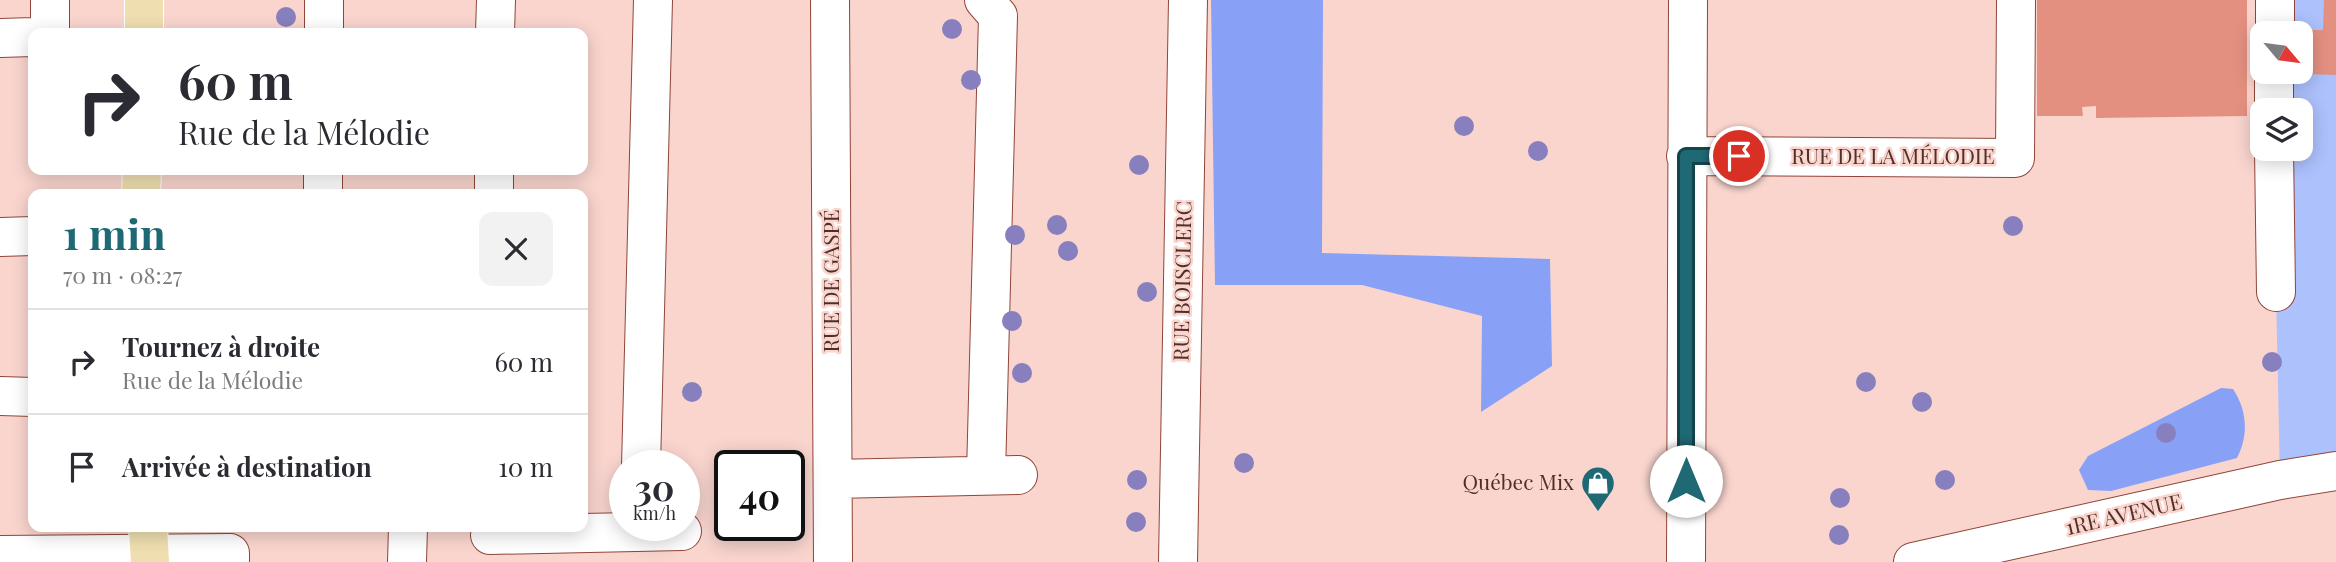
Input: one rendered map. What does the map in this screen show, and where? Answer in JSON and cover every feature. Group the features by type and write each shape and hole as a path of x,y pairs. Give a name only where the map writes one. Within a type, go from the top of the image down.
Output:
{"main road":[{"path":"144,0 144,28"}],"street":[{"path":"50,0 50,28"},
{"path":"324,0 324,28"},
{"path":"495,28 496,0"},
{"path":"641,450 653,0"},
{"name":"RUE DE GASPÉ","path":"830,0 833,562"},
{"path":"833,480 1002,474 998,16 985,0"},
{"name":"RUE BOISCLERC","path":"1178,562 1188,0"},
{"path":"1686,562 1688,0"},
{"name":"RUE DE LA MÉLODIE","path":"1686,156 2015,158 2016,0"},
{"path":"2275,0 2275,21"},
{"path":"0,38 28,37"},
{"path":"2274,161 2276,292"},
{"path":"0,237 28,236"},
{"path":"0,396 28,397"},
{"name":"1RE AVENUE","path":"1913,562 2280,480 2336,471"},
{"path":"490,541 609,531"},
{"path":"407,562 408,532"},
{"path":"0,555 149,547 230,547"}],"shaded area":[{"path":"1211,0 1323,0 1322,253 1550,259 1552,366 1481,412 1482,316 1362,285 1215,285"},
{"path":"2275,0 2336,0 2336,471 2280,480 2273,161 2313,161 2313,98 2274,98 2274,84 2314,84 2314,21 2275,21"},
{"path":"2221,388 2233,389 2244,414 2245,432 2237,458 2111,491 2088,490 2079,470 2088,456"}],"building":[{"path":"2037,0 2247,0 2247,116 2096,118 2096,106 2082,107 2083,116 2037,116"},
{"path":"2324,0 2336,0 2336,75 2314,74 2314,30 2323,30"}],"place":[{"name":"Québec Mix","path":"1598,513"}],"route":[{"path":"1686,481 1686,156 1739,156"}]}
